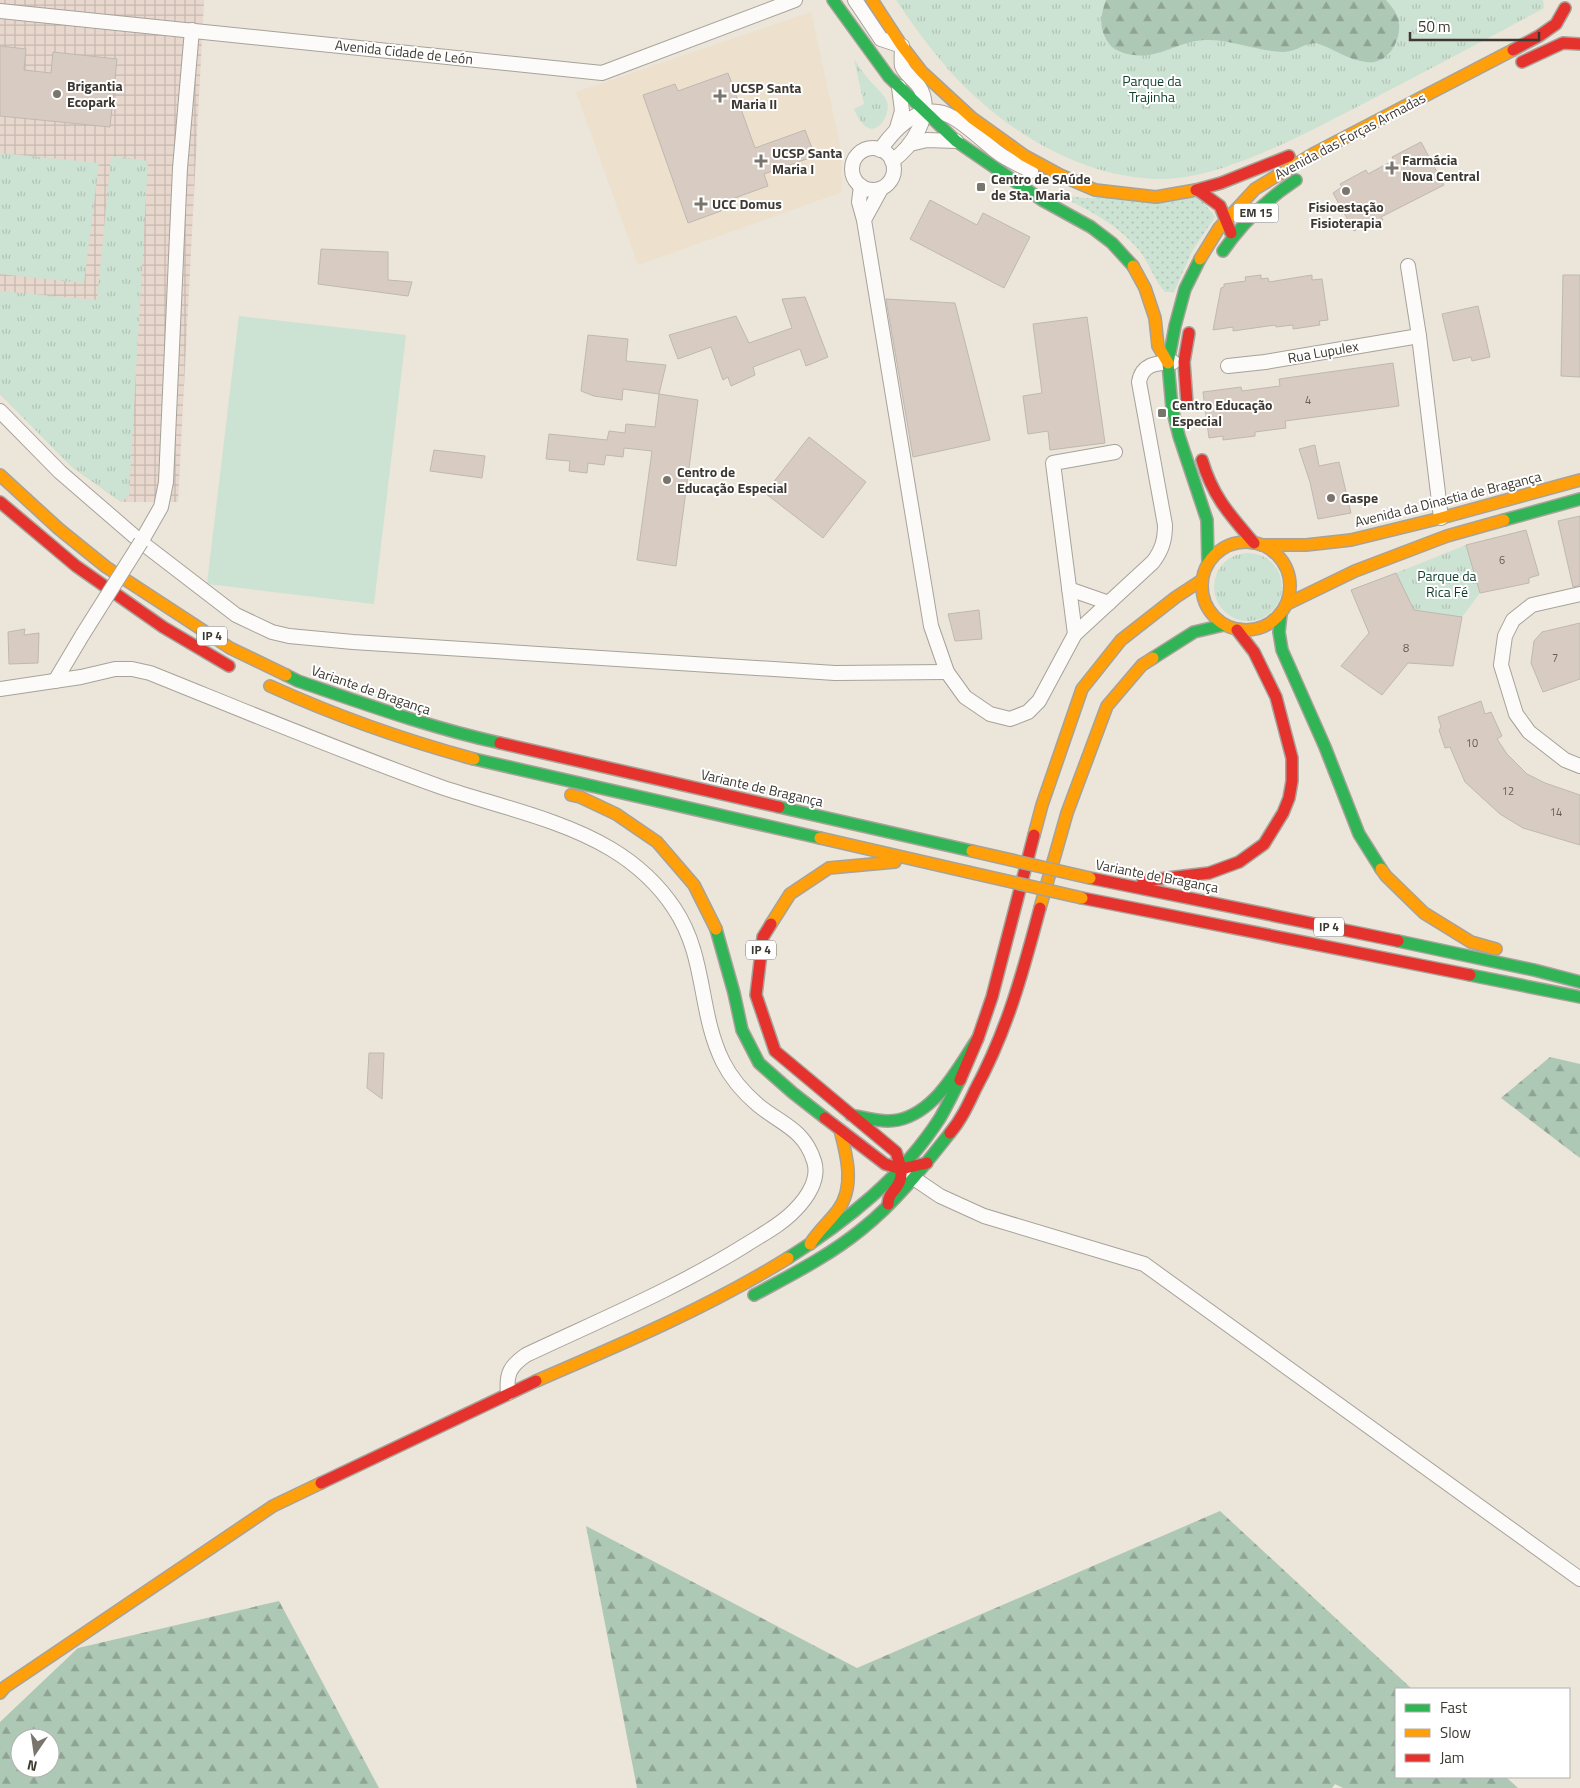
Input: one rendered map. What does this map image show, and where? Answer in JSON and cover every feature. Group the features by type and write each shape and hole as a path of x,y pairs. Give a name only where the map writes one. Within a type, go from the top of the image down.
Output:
{"main road":[{"path":"833,0 889,77 956,141 1042,200 1091,227 1112,243 1131,263 1145,288 1155,318 1158,346 1168,363"},
{"path":"872,0 902,46 922,72 972,118 1025,156 1060,175 1095,190 1156,196 1186,193 1300,152 1314,154"},
{"name":"EM 15","path":"1565,4 1570,21"},
{"name":"Avenida das Forças Armadas","path":"1208,563 1206,520 1172,408 1168,363 1178,296 1219,228 1255,189 1314,154 1539,36 1556,24 1565,4"},
{"path":"1511,68 1546,50 1579,38"},
{"name":"Avenida das Forças Armadas","path":"1219,257 1232,236 1279,190 1306,175"},
{"path":"1198,190 1220,206 1232,236"},
{"path":"1145,288 1158,295"},
{"path":"1178,296 1199,295"},
{"path":"1187,410 1184,362 1192,320"},
{"path":"1197,448 1207,476 1222,505 1258,544 1275,552 1284,563 1290,576 1291,590 1284,609 1279,632 1282,650 1325,747 1359,834 1386,876 1424,913 1471,942 1523,957 1534,970"},
{"name":"Variante de Bragança","path":"0,475 58,530 106,568 230,648 298,681 396,715 459,734 1090,878 1534,970 1580,982"},
{"name":"Avenida da Dinastia de Bragança","path":"1258,544 1306,545 1350,540 1392,539 1441,518 1580,480"},
{"path":"1284,609 1355,571 1447,536 1580,499"},
{"name":"IP 4","path":"0,502 76,566 163,628 241,671"},
{"path":"1373,552 1392,539"},
{"name":"EM 15","path":"1258,544 1241,542 1228,546 1217,553 1208,563 1202,580 1202,593 1206,606 1224,625 1237,630 1250,631 1262,628 1272,622 1284,609"},
{"path":"1328,584 1344,564 1350,561"},
{"path":"0,1693 5,1687 273,1506 508,1393 615,1347 751,1282 848,1217 900,1169 926,1138 940,1116 961,1078 978,1038 992,997 1042,805 1082,689 1121,640 1176,597 1202,580"},
{"path":"748,1298 820,1260 863,1229 914,1178 958,1124 990,1063 1014,1002 1067,813 1107,706 1142,665 1194,632 1224,625"},
{"path":"1125,884 1209,873 1239,862 1264,844 1283,813 1289,798 1292,781 1292,758 1276,697 1254,652 1237,630"},
{"name":"IP 4","path":"258,680 292,697 386,733 537,775 1082,898 1580,997"},
{"path":"537,775 545,788"},
{"path":"563,793 580,797 616,814 657,842 694,885 716,928 742,1030 759,1063 793,1093 885,1164 900,1169 927,1163"},
{"name":"IP 4","path":"900,1169 896,1152 775,1051 756,995 763,938 790,894 829,868 920,860"},
{"name":"IP 4","path":"850,1114 873,1120 898,1120 921,1110 942,1090 978,1038"},
{"path":"810,1244 822,1226 841,1206 847,1187 848,1167 846,1149 840,1130"},
{"path":"888,1204 889,1195 900,1182 900,1169"},
{"path":"508,1393 619,1356 705,1317"}],"street":[{"name":"Avenida Cidade de León","path":"0,11 602,72 795,0"},
{"path":"855,0 881,39 902,46 902,66 922,91 925,112 923,120 910,144 901,155 892,161"},
{"path":"56,681 161,507 166,482 180,168 192,30"},
{"path":"897,128 902,112 899,86"},
{"path":"880,150 897,128 917,115 937,111 953,117 1000,154 1058,187 1095,190"},
{"path":"910,144 927,140 956,141"},
{"path":"866,215 881,189 891,180 894,174 892,161 889,156 880,150 867,150 857,157 852,168 855,180 861,186 874,190 881,189"},
{"path":"861,186 859,202 866,215 931,626 947,672 965,697 990,714 1010,719 1028,712 1039,701 1075,634 1153,562 1159,554 1165,539 1165,524 1139,382 1140,376 1147,367 1184,362"},
{"path":"1408,266 1419,336 1441,518"},
{"name":"Rua Lupulex","path":"1228,366 1265,362 1419,336"},
{"path":"0,411 60,472 141,542 236,615 272,632 289,636 353,642 835,673 947,672"},
{"path":"1075,634 1053,463 1115,452"},
{"path":"1069,589 1109,603"},
{"path":"1580,594 1532,605 1514,620 1505,636 1501,665 1516,714 1529,732 1565,760 1580,766"},
{"path":"0,689 56,681 114,669 132,669 150,674 289,730 442,787 583,834 635,864 655,884 674,908 687,930 695,952 715,1045 726,1069 742,1090 760,1107 794,1129 808,1144 816,1165 814,1182 806,1198 793,1213 719,1261 678,1284 526,1355 515,1363 508,1375 508,1393"},
{"path":"900,1169 940,1196 984,1216 1144,1264 1580,1579"}],"shaded area":[{"path":"0,0 204,0 178,502 121,502 72,467 0,394"},
{"path":"811,12 841,150 842,192 638,265 576,92"}],"green space":[{"name":"Parque da Trajinha","path":"896,0 1543,0 1544,8 1377,97 1285,143 1209,172 1162,179 1132,177 1102,170 1073,160 1044,146 1018,130 969,91 948,69"},
{"path":"1106,0 1386,0 1397,17 1399,30 1398,38 1391,51 1380,60 1374,62 1359,61 1316,43 1283,52 1214,40 1183,44 1154,54 1133,55 1116,50 1105,37 1101,19"},
{"path":"854,59 887,102 888,107 885,118 874,129 864,125 854,109 864,104"},
{"path":"0,153 99,163 84,283 0,274"},
{"path":"111,156 148,161 129,496 121,502 72,467 0,394 0,291 97,300"},
{"path":"1043,188 1059,195 1084,198 1200,198 1215,217 1192,251 1174,292 1165,292 1146,260 1129,239 1106,221"},
{"path":"239,316 406,335 374,604 207,584"},
{"name":"Parque da Rica Fé","path":"1466,545 1480,593 1462,617 1414,610 1396,573"},
{"path":"1248,553 1261,556 1272,563 1279,574 1282,587 1279,600 1272,611 1261,618 1248,621 1235,618 1224,611 1217,600 1214,587 1217,574 1224,563 1235,556"},
{"path":"1550,1057 1580,1064 1580,1158 1501,1098"},
{"path":"1220,1511 1411,1688 1395,1688 1395,1778 1507,1778 1518,1788 1343,1788 1335,1784 1332,1788 637,1788 586,1526 857,1668"},
{"path":"279,1601 379,1788 0,1788 0,1722 78,1648"}],"building":[{"name":"Brigantia Ecopark","path":"0,46 26,49 24,70 51,73 53,52 117,59 110,127 0,116"},
{"path":"728,73 755,148 805,130 815,156 764,174 768,186 718,204 721,211 688,223 643,95 675,84 678,91"},
{"path":"1421,142 1444,185 1381,217 1383,220 1363,231 1361,227 1354,231 1333,193 1342,187 1340,184 1366,170 1368,174 1394,160 1392,157"},
{"path":"930,200 977,225 983,213 1030,237 1004,288 910,239"},
{"path":"321,249 388,252 388,280 412,282 408,296 318,284"},
{"path":"1261,275 1261,279 1268,278 1269,282 1312,275 1312,280 1322,279 1328,320 1319,321 1320,325 1293,329 1293,325 1276,327 1275,325 1233,331 1233,327 1213,330 1221,288 1224,287 1224,284 1246,281 1245,277"},
{"path":"1563,275 1580,275 1580,377 1561,376"},
{"path":"805,297 828,357 806,366 800,349 753,367 755,375 731,386 728,377 723,380 711,347 678,359 669,335 736,316 749,343 792,328 782,299"},
{"path":"886,299 955,303 990,440 913,457"},
{"path":"1478,306 1490,357 1472,361 1471,357 1453,361 1442,314"},
{"path":"1087,317 1105,443 1050,450 1048,431 1028,434 1023,396 1042,393 1033,324"},
{"path":"588,335 628,339 626,361 666,365 659,394 623,389 622,400 594,396 581,391"},
{"path":"1393,363 1399,406 1285,421 1286,428 1255,432 1255,436 1223,440 1223,436 1209,438 1203,392 1241,387 1242,391 1280,386 1279,379"},
{"name":"Centro de Educação Especial","path":"659,394 698,400 676,566 637,560 652,451 624,448 623,457 606,455 604,465 588,463 587,473 569,471 570,461 546,459 549,434 607,440 609,431 625,433 626,424 655,427"},
{"path":"809,437 866,482 823,538 765,493"},
{"name":"Gaspe","path":"1315,445 1319,466 1339,462 1351,513 1318,519 1310,482 1299,449"},
{"path":"434,450 485,456 482,478 430,471"},
{"path":"1580,516 1580,585 1573,587 1558,521"},
{"path":"1526,530 1539,575 1529,578 1529,583 1480,593 1466,545"},
{"path":"1396,573 1414,610 1462,617 1453,666 1408,663 1382,695 1341,666 1369,633 1351,590"},
{"path":"979,610 982,639 955,641 948,614"},
{"path":"1580,623 1580,679 1543,692 1531,663 1534,641 1542,632"},
{"path":"25,629 24,635 39,633 38,663 9,664 8,632"},
{"path":"1481,701 1485,714 1491,712 1502,736 1497,739 1507,754 1527,774 1545,783 1580,795 1580,845 1523,828 1500,814 1465,782 1450,747 1445,748 1439,730 1441,727 1438,717"},
{"path":"369,1053 384,1053 382,1099 367,1088"}],"traffic: fast":[{"path":"833,0 889,77 956,141 1042,200 1091,227 1112,243 1133,266"},
{"path":"1223,251 1256,212 1296,180"},
{"path":"1200,259 1185,289 1168,363 1172,408 1179,436 1207,520 1208,563"},
{"path":"1504,520 1580,499"},
{"path":"1281,614 1279,632 1282,650 1325,747 1359,834 1381,869"},
{"path":"1153,658 1194,632 1224,625"},
{"path":"286,675 298,681 398,715 500,743"},
{"path":"474,759 820,838"},
{"path":"779,807 972,851"},
{"path":"716,929 742,1030 759,1063 825,1118"},
{"path":"1398,941 1534,970 1580,982"},
{"path":"1470,975 1580,997"},
{"path":"851,1115 874,1120 892,1121 912,1115 924,1108 945,1087 978,1038"},
{"path":"788,1258 852,1213 909,1160 940,1118 960,1080"},
{"path":"754,1295 823,1256 862,1229 898,1196 950,1133"}],"traffic: slow":[{"path":"872,0 902,46 922,72 972,118 1025,156 1060,175 1095,190 1156,197 1196,190"},
{"path":"1200,259 1219,228 1255,189 1313,154 1513,50"},
{"path":"1133,266 1145,288 1155,318 1158,346 1168,363"},
{"path":"0,475 59,529 106,567 230,648 286,675"},
{"path":"1262,545 1306,545 1351,540 1441,518 1580,480"},
{"path":"1287,604 1355,571 1447,536 1504,520"},
{"path":"1246,542 1263,545 1271,549 1283,561 1287,569 1290,586 1287,603 1283,611 1271,623 1263,627 1246,630 1229,627 1221,623 1209,611 1205,603 1202,586 1205,569 1209,561 1221,549 1229,545 1246,542"},
{"path":"1034,835 1042,805 1082,689 1121,640 1176,597 1202,580"},
{"path":"1040,908 1067,813 1107,706 1142,665 1153,658"},
{"path":"270,686 370,727 474,759"},
{"path":"571,795 580,797 616,814 657,842 694,885 716,929"},
{"path":"820,838 968,872"},
{"path":"972,851 1090,878"},
{"path":"771,924 790,894 829,868 895,862"},
{"path":"1381,869 1424,913 1471,942 1496,949"},
{"path":"968,872 1082,898"},
{"path":"810,1244 838,1210 846,1191 848,1171 840,1130"},
{"path":"536,1381 633,1339 696,1309 788,1258"},
{"path":"0,1693 5,1687 273,1506 321,1483"}],"traffic: jam":[{"path":"1513,50 1556,24 1565,8"},
{"path":"1522,62 1563,43 1580,44"},
{"path":"1196,190 1221,183 1289,156"},
{"path":"1198,190 1220,206 1231,233"},
{"path":"1187,403 1184,362 1189,333"},
{"path":"1202,460 1211,485 1217,495 1254,543"},
{"path":"0,502 76,566 163,627 229,666"},
{"path":"1143,881 1209,873 1239,862 1264,844 1283,813 1289,798 1292,781 1292,758 1276,697 1254,652 1237,630"},
{"path":"500,743 779,807"},
{"path":"960,1080 978,1038 992,997 1034,835"},
{"path":"1090,878 1398,941"},
{"path":"1082,898 1470,975"},
{"path":"950,1133 967,1107 996,1046 1020,978 1040,908"},
{"path":"771,924 763,937 756,995 775,1051 896,1152 901,1168 901,1176 899,1183 889,1197 888,1204"},
{"path":"825,1118 885,1164 901,1169 927,1163"},
{"path":"321,1483 536,1381"}],"place":[{"name":"Brigantia Ecopark","path":"57,94"},
{"name":"UCSP Santa Maria II","path":"720,96"},
{"name":"UCSP Santa Maria I","path":"761,161"},
{"name":"Farmácia Nova Central","path":"1392,168"},
{"name":"Centro de SAúde de Sta. Maria","path":"981,187"},
{"name":"Fisioestação Fisioterapia","path":"1346,191"},
{"name":"UCC Domus","path":"701,204"},
{"name":"Centro Educação Especial","path":"1162,413"},
{"name":"Centro de Educação Especial","path":"667,480"},
{"name":"Gaspe","path":"1331,498"}]}
